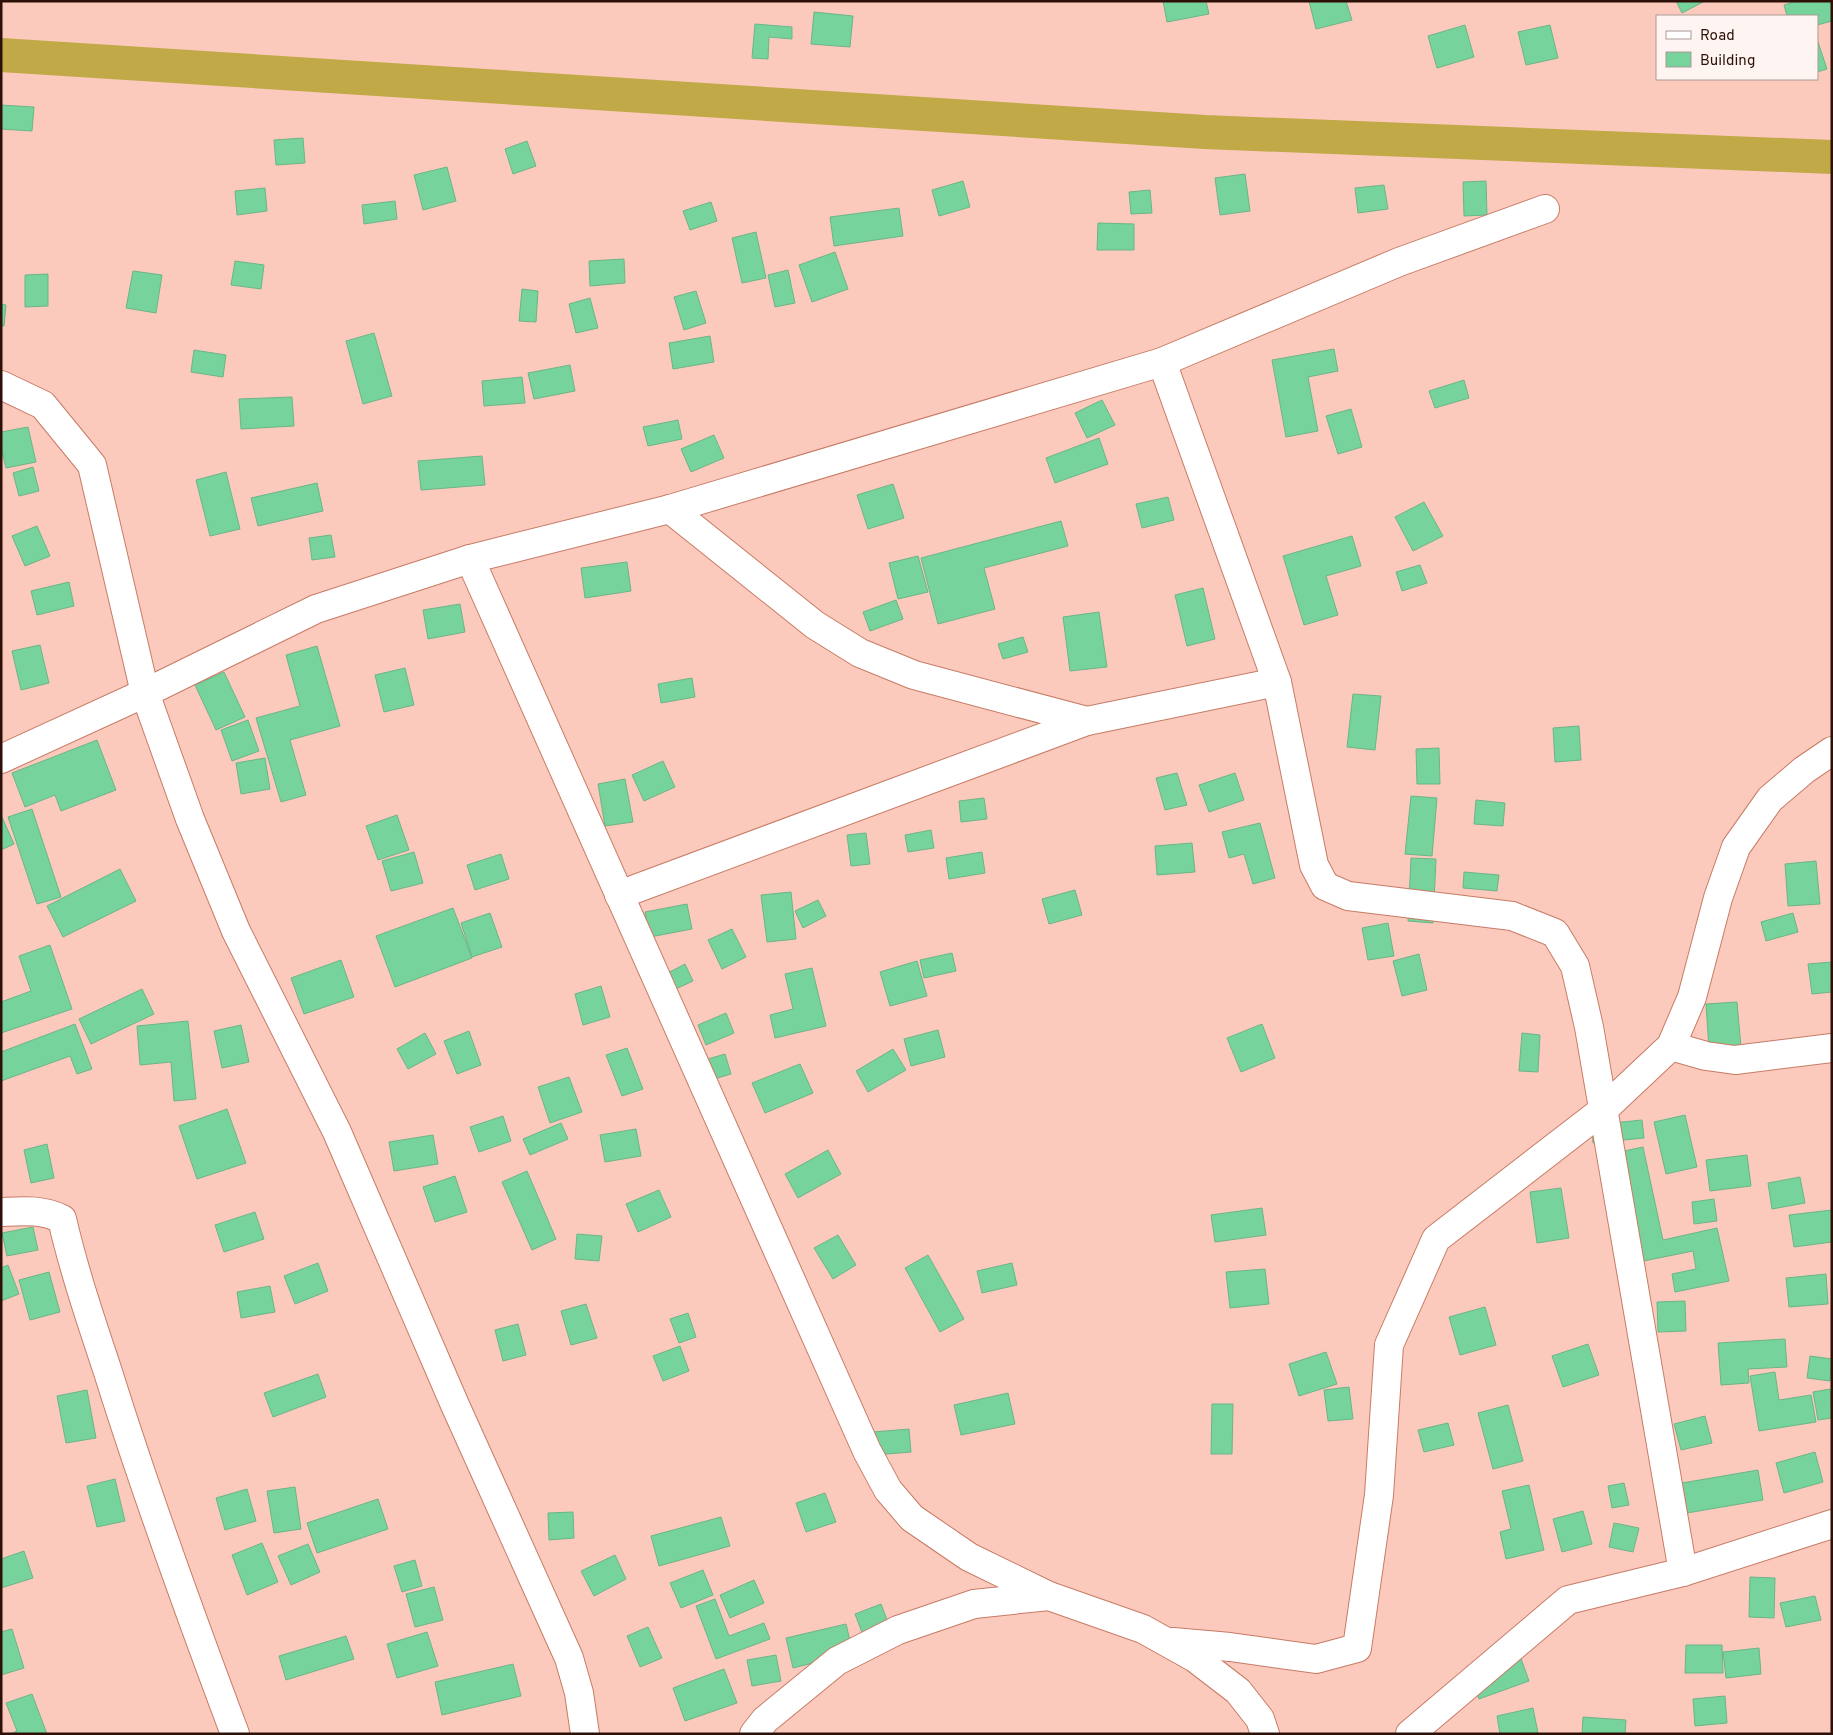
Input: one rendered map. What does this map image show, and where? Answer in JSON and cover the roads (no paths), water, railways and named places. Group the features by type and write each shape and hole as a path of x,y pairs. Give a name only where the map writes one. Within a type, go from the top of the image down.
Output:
{"street":[{"path":"1,759 145,693 316,609 470,559 670,509 1162,362 1399,262 1545,209"},
{"path":"1162,362 1277,682 1314,865 1325,886 1348,896 1512,916 1555,933 1575,966 1603,1110 1683,1572"},
{"path":"1,384 43,405 92,465 145,693 190,819 236,931 337,1132 454,1405 569,1658 579,1693 578,1732"},
{"path":"670,509 816,625 860,653 914,675 1087,720"},
{"path":"470,559 867,1451 888,1490 912,1518 969,1557 1049,1596 1143,1629 1195,1658 1238,1691 1260,1720 1265,1734"},
{"path":"619,896 1087,720 1277,682"},
{"path":"1165,1641 1230,1647 1316,1659 1357,1648 1379,1495 1389,1345 1436,1240 1603,1110 1671,1046 1692,997 1718,898 1736,846 1770,799 1804,770 1832,751"},
{"path":"1671,1046 1706,1056 1735,1060 1832,1048"},
{"path":"1,1212 32,1210 49,1213 62,1219 70,1252 123,1421 197,1633 235,1734"},
{"path":"1410,1734 1568,1600 1683,1572 1832,1524"},
{"path":"754,1734 766,1720 837,1661 898,1630 974,1604 1049,1596"}],"waterway":[{"path":"1,55 1205,132 1832,157"}]}
